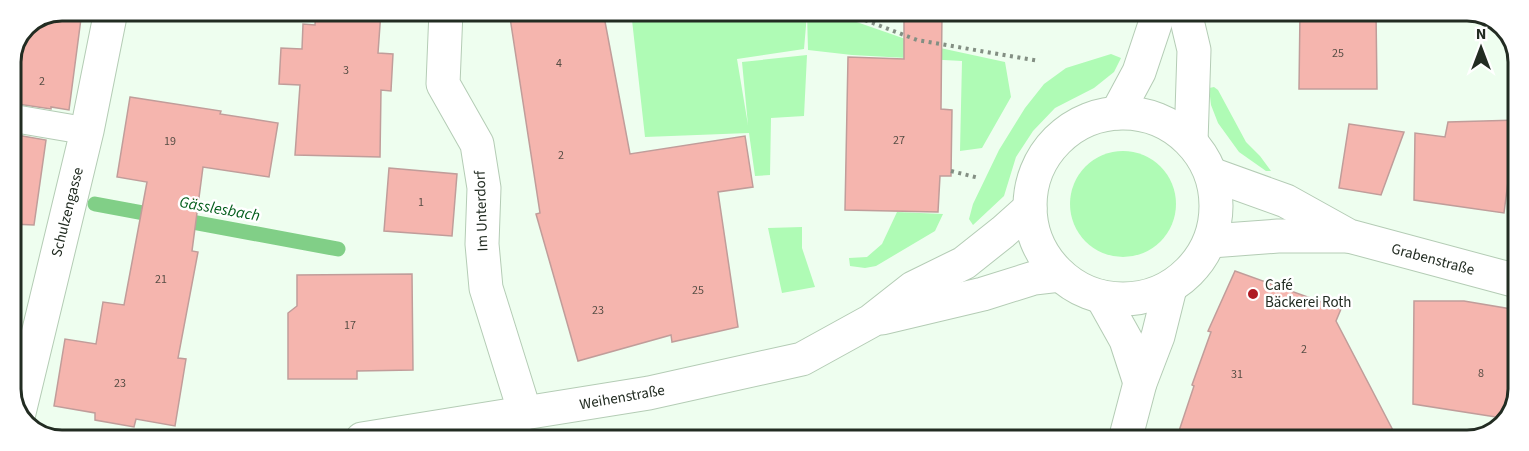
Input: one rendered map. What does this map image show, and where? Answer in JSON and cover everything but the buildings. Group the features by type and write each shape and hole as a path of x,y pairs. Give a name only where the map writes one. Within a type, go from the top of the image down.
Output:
{"main road":[{"name":"Schulzengasse","path":"22,400 87,132 109,21"},
{"name":"Im Unterdorf","path":"446,21 443,84 477,144 484,188 482,244 486,288 525,413"},
{"path":"1117,113 1140,72 1156,21"},
{"path":"1187,21 1194,50 1191,142"},
{"path":"1117,113 1146,116 1170,126 1191,142 1203,157 1211,174 1216,194 1217,215 1211,241 1194,268 1170,288 1140,298 1121,300 1102,297 1082,290 1060,275 1049,263 1035,236 1030,208 1031,189 1036,172 1049,149 1068,132 1091,118 1117,113"},
{"name":"Grabenstraße","path":"1211,174 1286,201 1349,236 1508,279"},
{"name":"Weihenstraße","path":"418,430 649,393 802,359 871,321 913,288 964,263 1030,208"},
{"name":"Grabenstraße","path":"1211,241 1278,236 1349,236"},
{"name":"Weihenstraße","path":"871,321 983,294 1034,278 1060,275"},
{"path":"1128,430 1140,383 1158,336 1170,288"},
{"path":"1102,297 1126,340 1140,383"}],"lane":[{"path":"21,120 87,132"}],"path":[{"path":"867,21 917,40 1040,61"},
{"path":"951,171 979,178"}],"green space":[{"path":"632,21 806,21 804,49 737,59 748,125 742,62 807,55 804,116 771,118 770,175 755,176 749,133 645,137"},
{"path":"807,21 854,21 917,43 1005,62 1011,97 982,148 960,151 962,61 852,55 808,50"},
{"path":"1111,54 1121,58 1114,72 1094,88 1055,108 1033,131 1016,157 1004,196 973,225 969,219 973,204 999,150 1025,108 1044,84 1066,68"},
{"path":"1214,87 1218,90 1246,142 1271,171 1266,171 1239,152 1218,123 1211,105 1209,88"},
{"path":"1123,151 1143,155 1160,167 1172,184 1176,204 1172,224 1160,241 1143,253 1123,257 1103,253 1086,241 1074,224 1070,204 1074,184 1086,167 1103,155"},
{"path":"897,212 943,214 935,231 876,266 865,268 850,266 849,258 867,257 882,244"},
{"path":"802,227 802,248 815,287 782,293 768,228"}],"waterway":[{"name":"Gässlesbach","path":"95,204 338,249"}],"place":[{"name":"Café Bäckerei Roth","path":"1253,294"}]}
